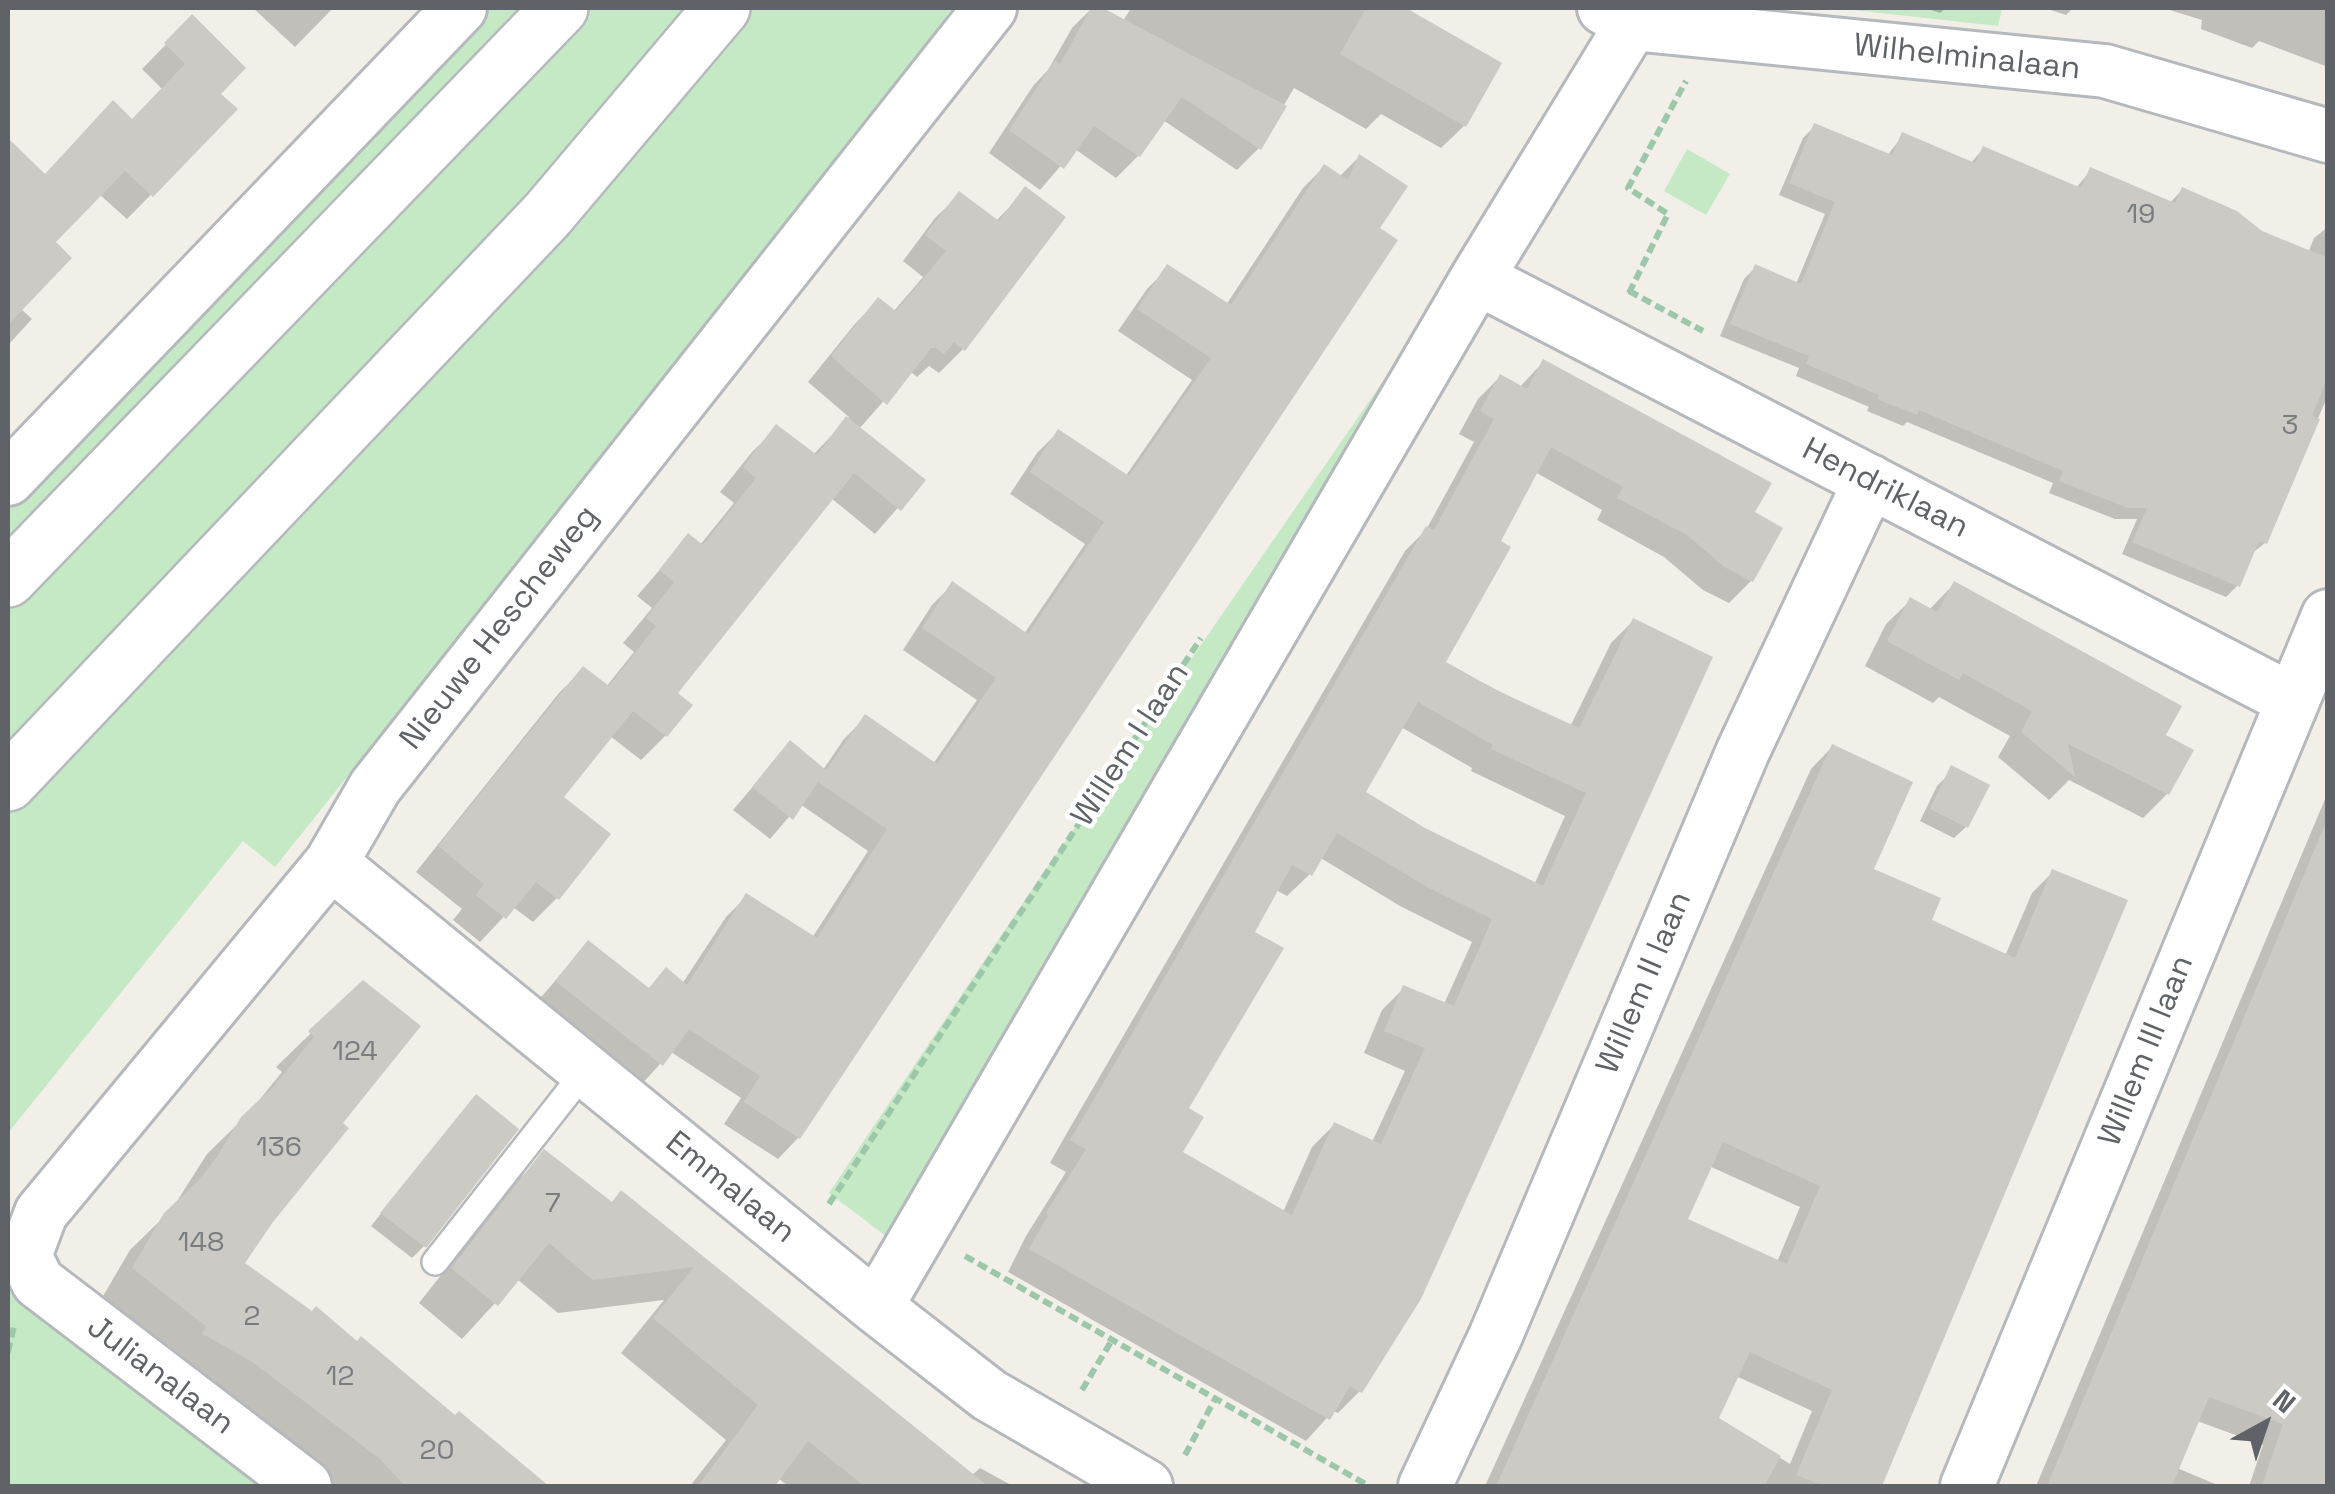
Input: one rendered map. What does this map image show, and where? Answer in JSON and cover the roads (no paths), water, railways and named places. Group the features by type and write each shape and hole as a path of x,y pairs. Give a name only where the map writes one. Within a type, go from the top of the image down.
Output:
{"street":[{"path":"8,478 460,8"},
{"path":"8,579 560,8"},
{"path":"8,783 547,215 722,8"},
{"name":"Nieuwe Hescheweg","path":"26,1256 41,1213 331,863 375,787 990,8"},
{"name":"Wilhelminalaan","path":"1618,16 1713,32 2104,72 2328,136"},
{"name":"Willem I laan","path":"876,1307 1477,278 1618,16"},
{"name":"Hendriklaan","path":"1477,278 2292,700"},
{"name":"Willem II laan","path":"1425,1486 1495,1337 1743,750 1870,481"},
{"name":"Willem III laan","path":"1968,1486 2328,616"},
{"name":"Emmalaan","path":"331,863 989,1395 1161,1478"},
{"name":"Julianalaan","path":"26,1256 38,1282 306,1486"}],"lane":[{"path":"435,1262 586,1070"}]}
